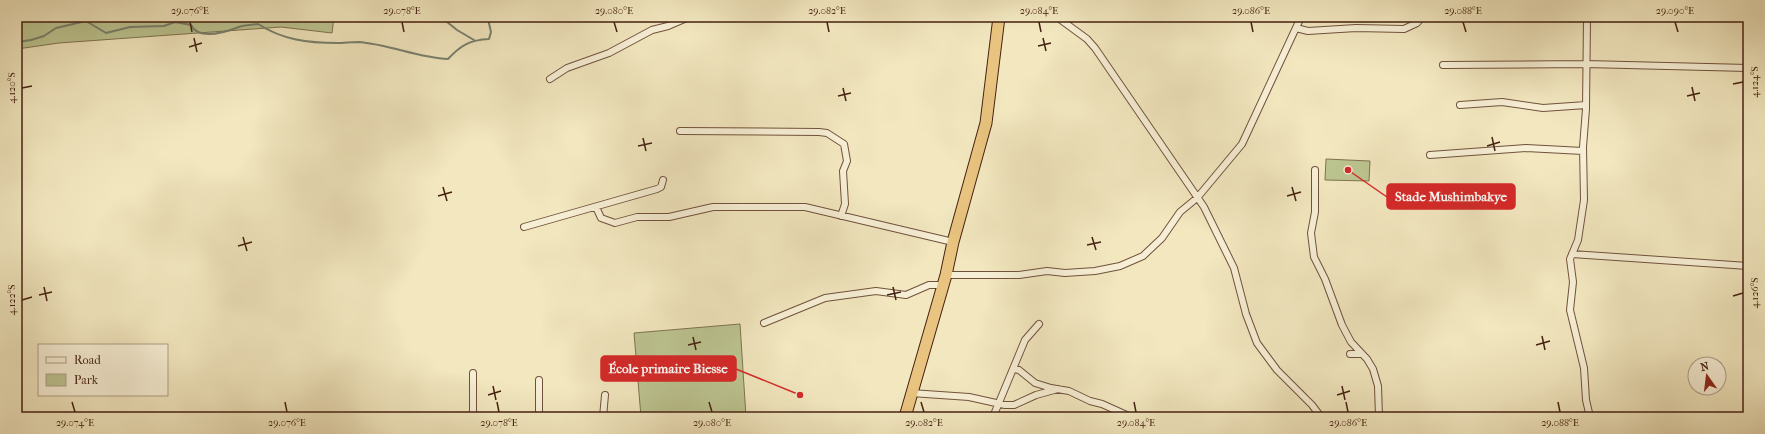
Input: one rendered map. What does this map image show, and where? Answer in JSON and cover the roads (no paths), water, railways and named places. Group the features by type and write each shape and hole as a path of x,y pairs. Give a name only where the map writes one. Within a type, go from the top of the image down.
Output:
{"highway":[{"path":"905,417 944,280 986,123 999,17"}],"street":[{"path":"550,79 567,68 609,52 652,30 668,26 689,17"},
{"path":"1057,17 1095,48 1204,207 1230,258 1246,314 1258,343 1277,370 1321,417"},
{"path":"764,323 825,298 876,292 906,295 944,280 1019,275 1047,271 1095,271 1120,266 1138,260 1148,253 1162,238 1180,212 1197,198 1242,144 1301,17"},
{"path":"1296,28 1308,31 1356,28 1404,29 1417,23 1422,17"},
{"path":"1587,17 1586,105 1583,151 1584,210 1578,240 1570,259 1573,282 1570,310 1584,368 1586,400 1590,417"},
{"path":"1444,65 1586,64 1748,68"},
{"path":"1460,105 1502,102 1543,108 1586,105"},
{"path":"680,131 819,132 832,136 844,144 846,153 847,165 843,171 845,204 841,216"},
{"path":"1430,155 1526,148 1583,151"},
{"path":"1315,170 1315,212 1311,233 1314,257 1325,279 1340,321 1351,342 1370,363 1376,375 1378,386 1379,417"},
{"path":"524,227 657,189 661,187 663,180"},
{"path":"596,207 601,218 615,223 637,217 669,217 719,207 805,207 953,242"},
{"path":"1572,254 1748,266"},
{"path":"993,417 1025,340 1039,324"},
{"path":"1350,354 1361,354"},
{"path":"1014,368 1019,370 1035,383 1069,391 1131,417"},
{"path":"473,373 473,417"},
{"path":"539,380 539,417"},
{"path":"911,392 969,397 1005,405 1014,405 1027,398 1058,389"},
{"path":"603,417 605,395"}],"waterway":[{"path":"441,17 457,30 474,40"},
{"path":"17,42 31,40 44,36 56,28 86,21 106,33 130,27 164,26 175,22 191,25 200,33 213,34 243,26 258,24 277,34 296,40 326,43 370,43 426,56 448,59 466,44 489,39 491,32 488,19 490,17"}],"place":[{"name":"Stade Mushimbakye","path":"1348,170"},
{"name":"École primaire Biesse","path":"800,395"}]}
